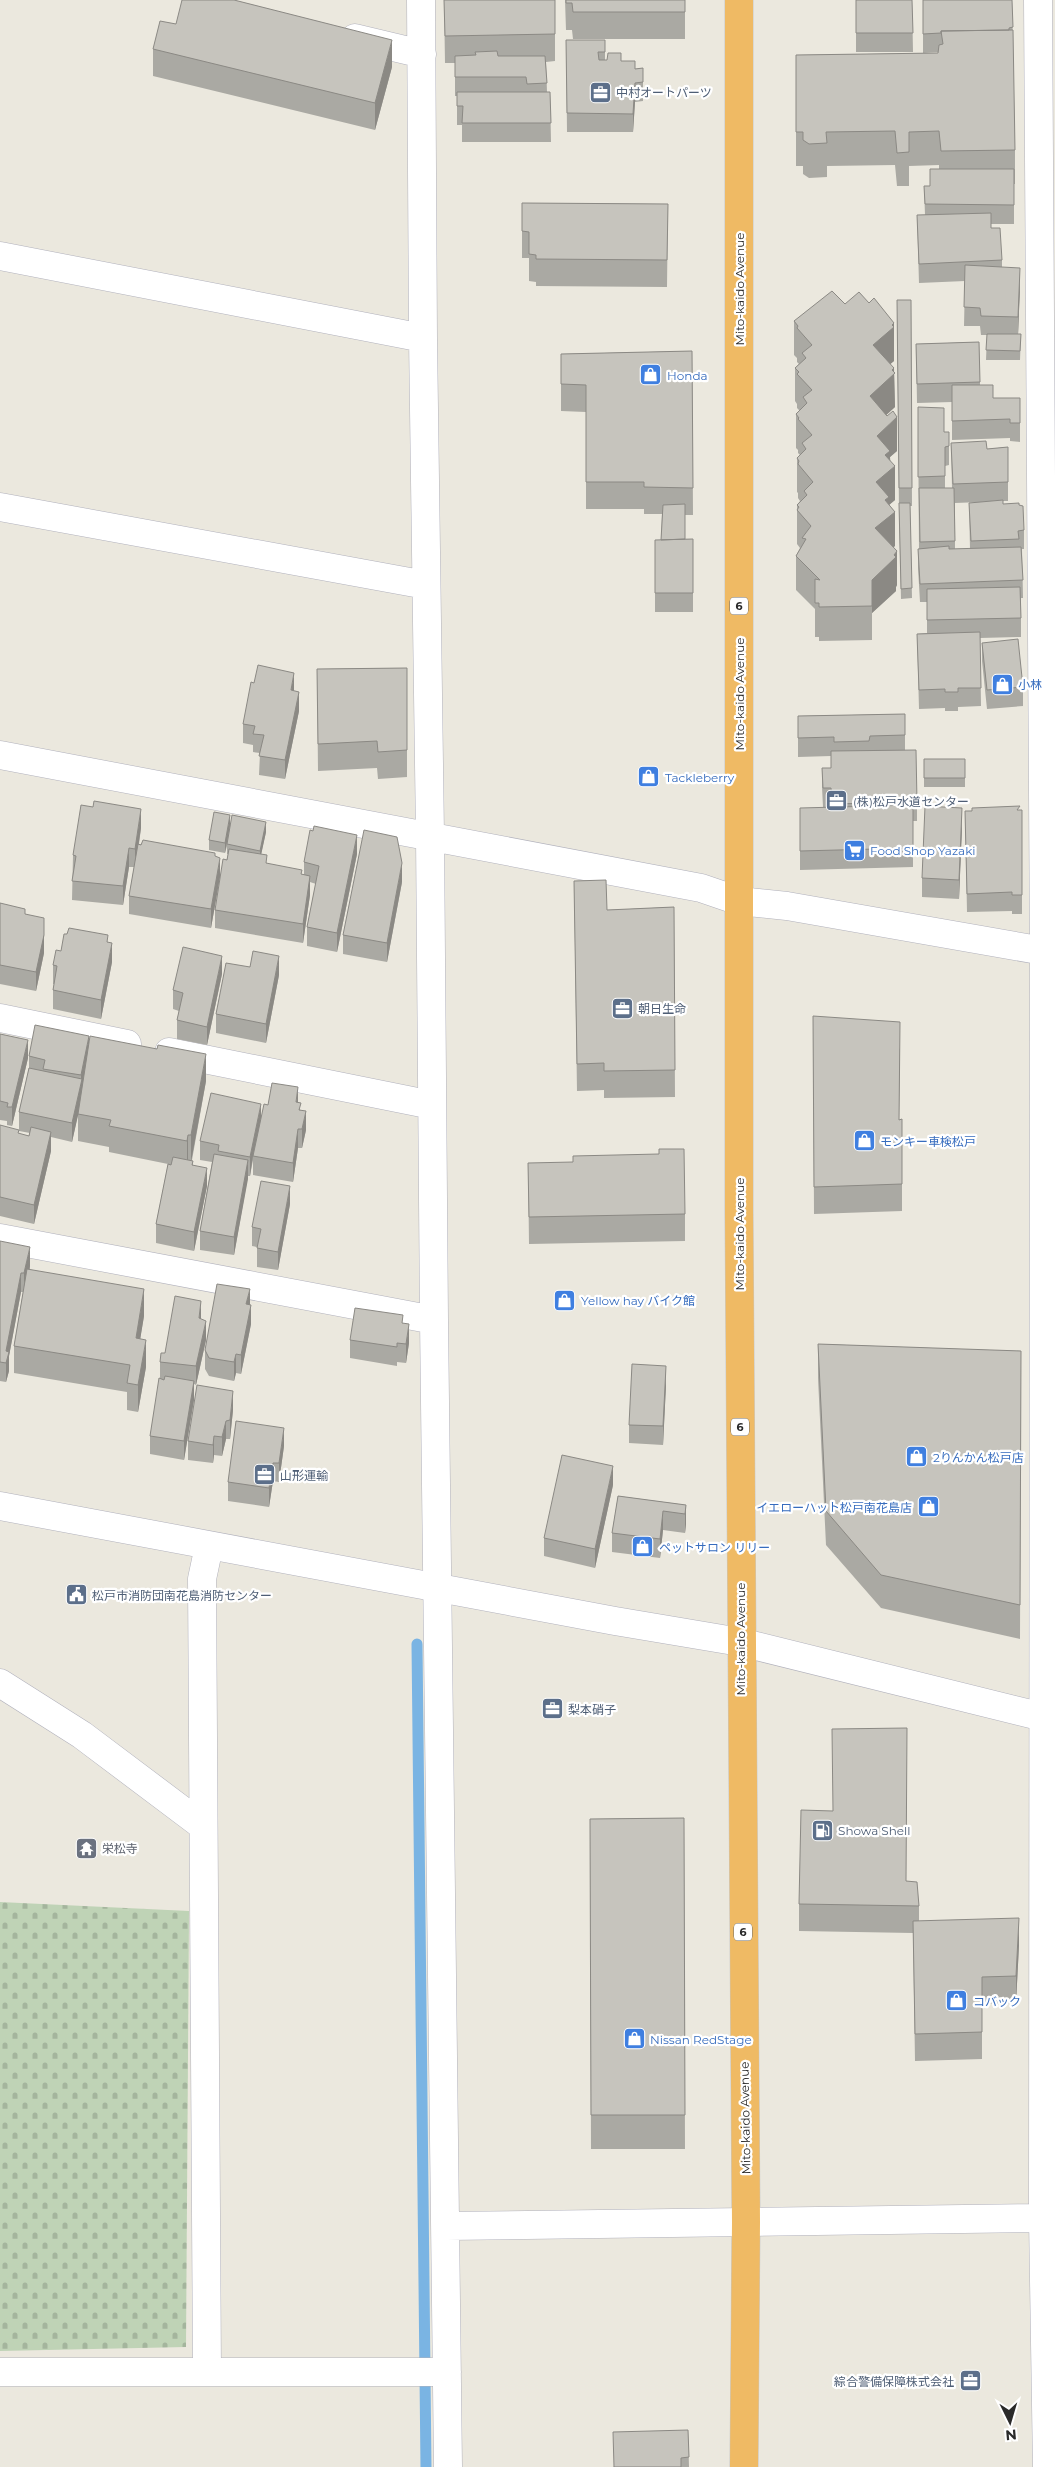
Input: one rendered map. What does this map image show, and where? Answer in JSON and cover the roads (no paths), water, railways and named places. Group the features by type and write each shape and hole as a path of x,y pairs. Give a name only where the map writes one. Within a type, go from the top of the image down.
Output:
{"highway":[{"name":"Mito-kaido Avenue","path":"739,0 740,1642 746,2222 744,2467"}],"street":[{"path":"421,0 422,338 430,836 448,2467"},
{"path":"1038,0 1047,175 1048,446 1050,1393 1047,2467"},
{"path":"336,33 422,54"},
{"path":"0,256 422,338"},
{"path":"0,507 426,586"},
{"path":"0,755 701,888 739,901 787,906 1049,952"},
{"path":"0,1018 432,1105"},
{"path":"0,1238 434,1320"},
{"path":"0,1506 209,1546 740,1642 1049,1718"},
{"path":"207,2372 202,1579 209,1546"},
{"path":"0,1683 82,1735 203,1826"},
{"path":"446,2226 1049,2220"},
{"path":"0,2372 448,2372"}],"waterway":[{"path":"417,1644 426,2467"}],"place":[{"name":"中村オートパーツ","path":"600,92"},
{"name":"Honda","path":"651,375"},
{"name":"小林","path":"1002,684"},
{"name":"Tackleberry","path":"649,777"},
{"name":"(株)松戸水道センター","path":"837,801"},
{"name":"Food Shop Yazaki","path":"854,850"},
{"name":"朝日生命","path":"622,1008"},
{"name":"モンキー車検松戸","path":"864,1141"},
{"name":"Yellow hay バイク館","path":"565,1300"},
{"name":"2りんかん松戸店","path":"917,1457"},
{"name":"山形運輸","path":"264,1475"},
{"name":"イエローハット松戸南花島店","path":"928,1507"},
{"name":"ペットサロン リリー","path":"643,1547"},
{"name":"松戸市消防団南花島消防センター","path":"76,1595"},
{"name":"梨本硝子","path":"552,1709"},
{"name":"Showa Shell","path":"822,1830"},
{"name":"栄松寺","path":"86,1848"},
{"name":"コバック","path":"957,2001"},
{"name":"Nissan RedStage","path":"634,2039"},
{"name":"綜合警備保障株式会社","path":"970,2381"}]}
